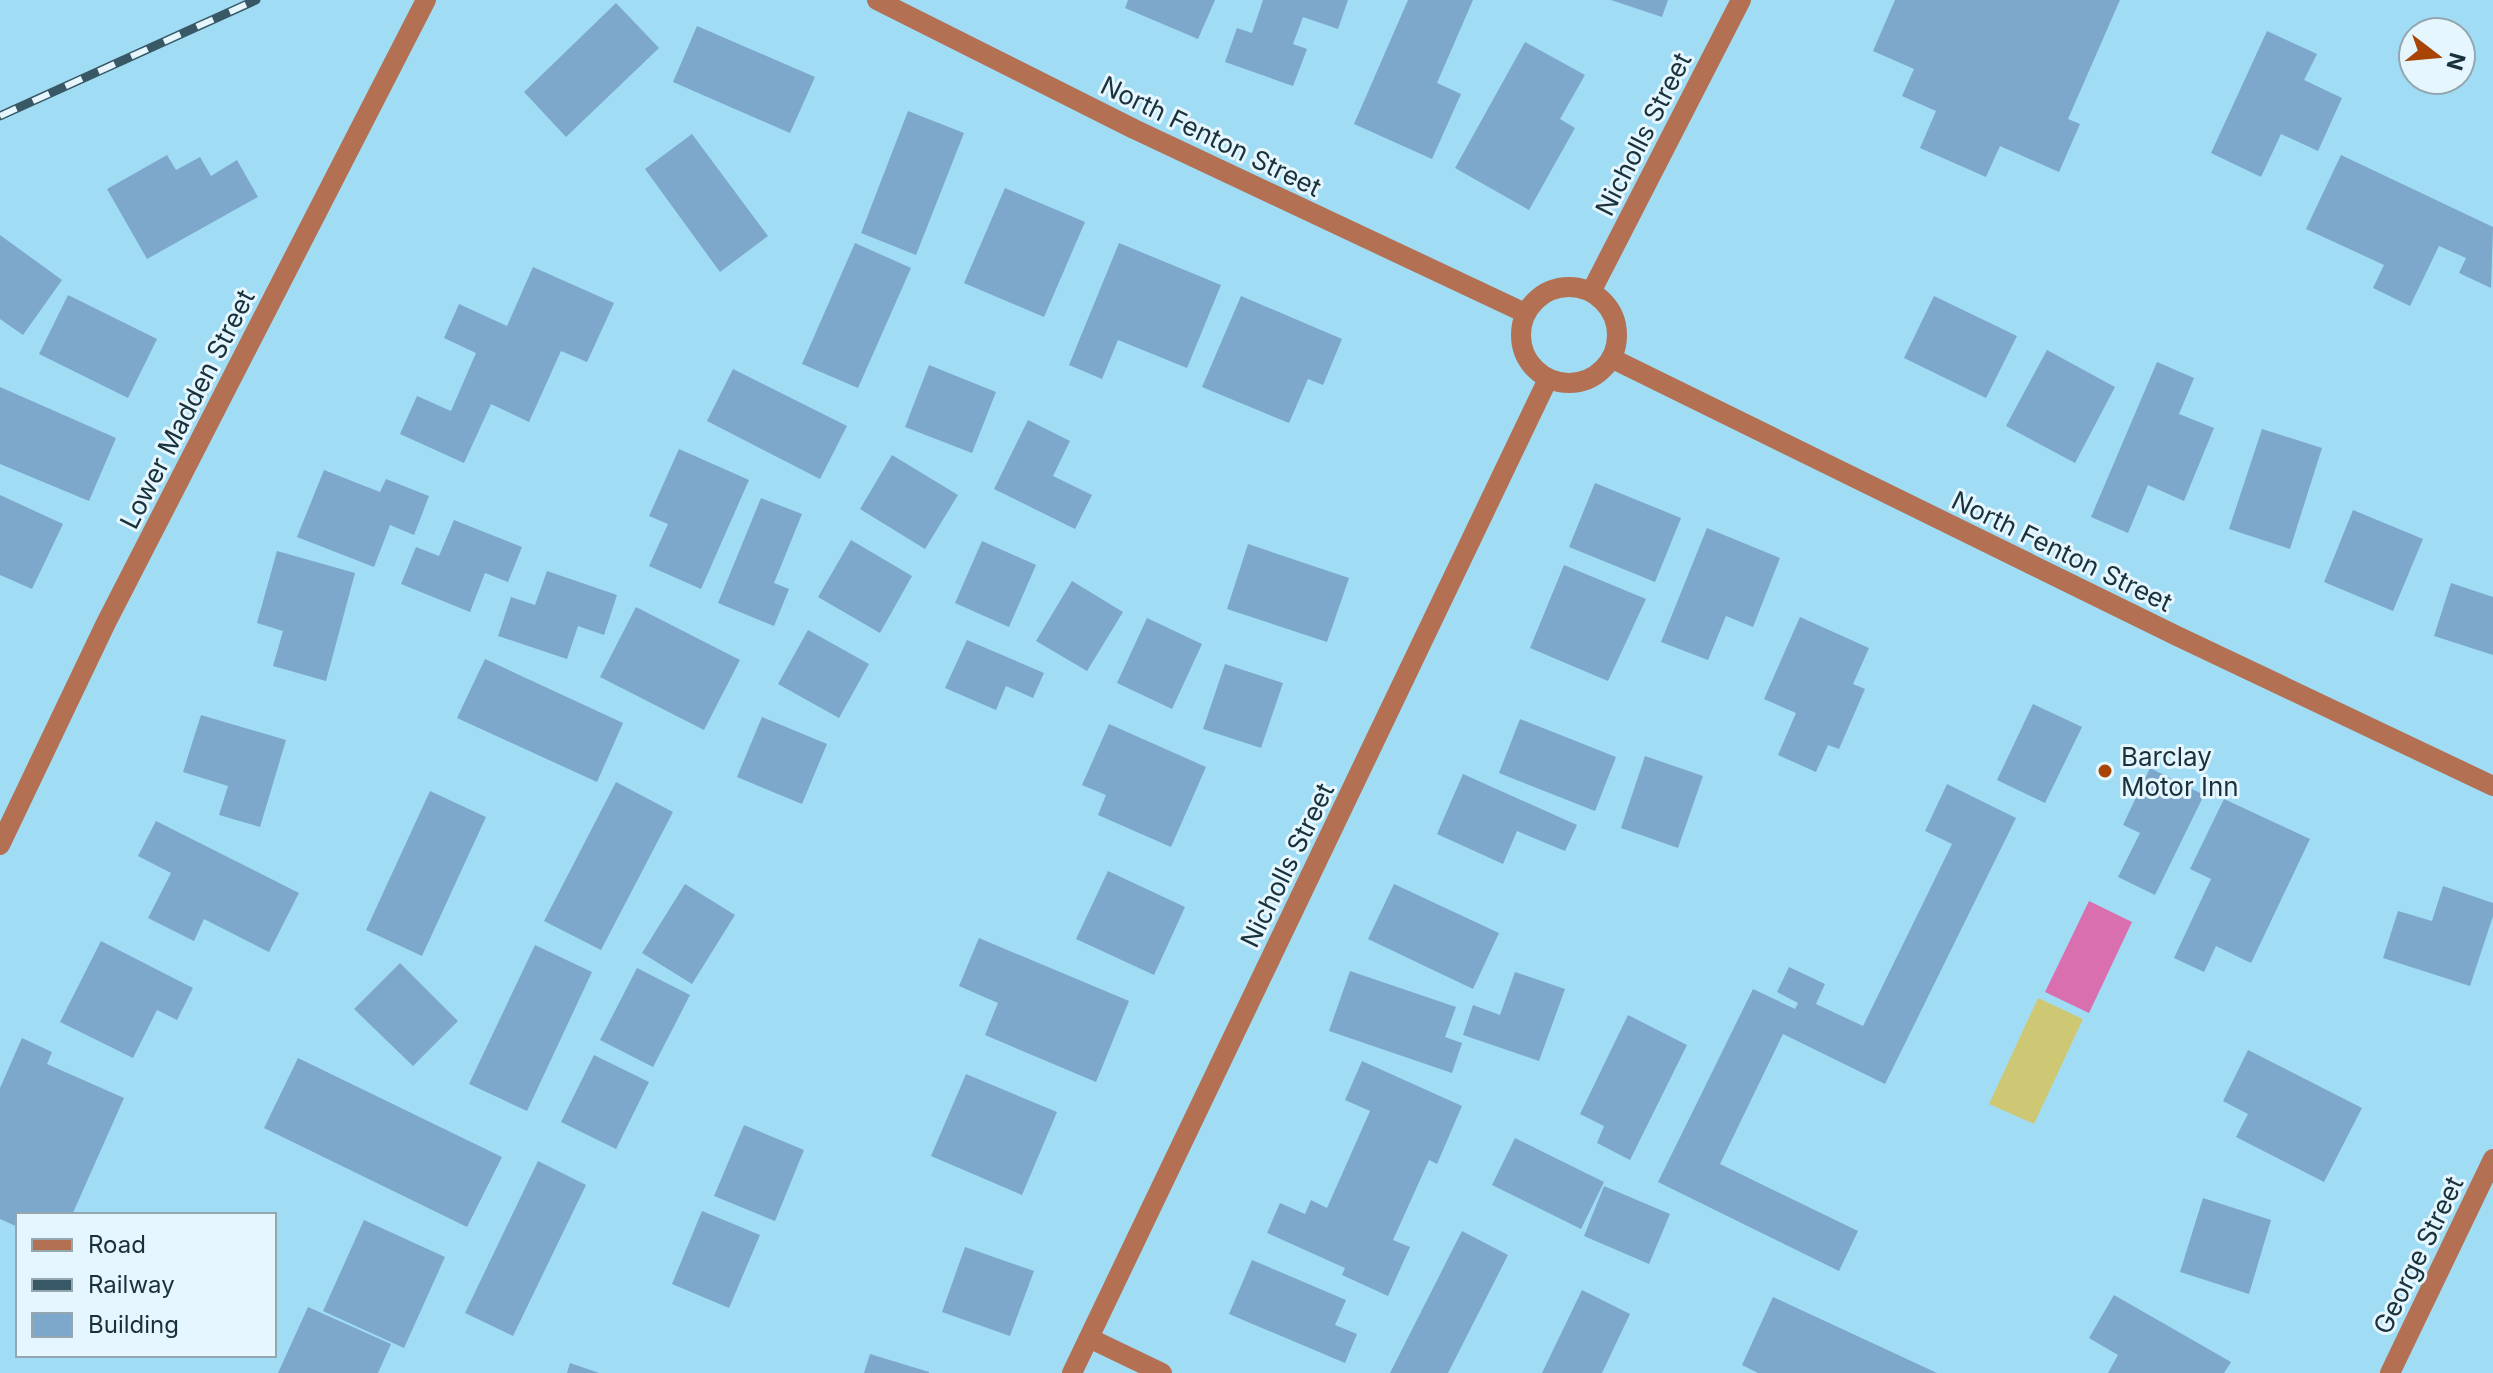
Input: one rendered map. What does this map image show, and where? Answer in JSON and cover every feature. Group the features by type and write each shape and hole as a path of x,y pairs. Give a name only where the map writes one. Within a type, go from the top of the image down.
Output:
{"street":[{"name":"Lower Madden Street","path":"0,845 106,623 426,0"},
{"name":"North Fenton Street","path":"877,0 1134,129 1525,313"},
{"name":"Nicholls Street","path":"1591,292 1741,0"},
{"path":"1570,287 1591,292 1608,306 1615,321 1617,337 1611,358 1598,374 1584,381 1569,383 1548,379 1535,370 1525,356 1521,330 1525,313 1537,299 1552,290 1570,287"},
{"name":"North Fenton Street","path":"1611,358 2177,636 2493,786"},
{"name":"Nicholls Street","path":"1072,1373 1548,379"},
{"name":"George Street","path":"2390,1373 2493,1159"},
{"path":"1089,1338 1162,1373"}],"shaded area":[{"path":"2089,901 2132,922 2089,1013 2045,992"},
{"path":"2038,998 2083,1019 2034,1124 1989,1104"}],"building":[{"path":"1128,0 1215,0 1198,39 1125,8"},
{"path":"1263,0 1348,0 1338,29 1303,17 1293,44 1307,49 1293,86 1225,62 1237,28 1252,33"},
{"path":"1408,0 1473,0 1437,83 1461,94 1432,159 1354,124"},
{"path":"1611,0 1668,0 1662,17"},
{"path":"1895,0 2120,0 2068,119 2080,124 2059,172 2000,146 1986,177 1920,148 1936,111 1902,96 1914,69 1873,51"},
{"path":"616,3 659,48 566,137 524,92"},
{"path":"697,26 815,77 790,133 673,82"},
{"path":"2267,31 2317,54 2304,80 2342,98 2318,151 2281,134 2261,177 2211,153"},
{"path":"1525,42 1585,75 1560,119 1575,128 1529,210 1455,168"},
{"path":"908,111 964,133 916,255 861,233"},
{"path":"692,134 768,236 720,272 645,169"},
{"path":"167,155 176,170 200,157 211,176 237,160 258,197 147,259 107,189"},
{"path":"2341,155 2493,227 2491,288 2459,273 2466,258 2439,246 2410,306 2373,288 2384,265 2306,229"},
{"path":"1005,188 1085,222 1044,317 964,283"},
{"path":"0,235 62,280 23,335 0,319"},
{"path":"855,243 911,268 858,388 802,364"},
{"path":"1119,243 1221,285 1187,368 1118,340 1102,379 1069,365"},
{"path":"533,267 614,303 587,362 561,351 529,422 491,404 464,463 400,434 417,396 451,411 476,353 444,338 459,304 507,326"},
{"path":"68,295 157,339 128,398 39,354"},
{"path":"1241,296 1342,339 1323,385 1308,379 1289,423 1202,387"},
{"path":"1934,296 2017,336 1986,398 1904,358"},
{"path":"2047,350 2115,387 2075,463 2006,426"},
{"path":"2157,362 2194,378 2179,414 2214,428 2184,501 2148,485 2128,533 2091,517"},
{"path":"929,365 996,392 972,453 905,427"},
{"path":"733,369 847,426 820,479 707,421"},
{"path":"0,387 116,438 89,501 0,464"},
{"path":"1028,420 1070,441 1053,476 1092,495 1075,529 994,489"},
{"path":"2262,429 2322,448 2290,549 2229,529"},
{"path":"679,449 749,480 701,589 649,566 668,524 649,516"},
{"path":"892,455 958,495 925,549 860,509"},
{"path":"324,470 380,492 386,479 429,496 414,535 390,525 374,567 297,537"},
{"path":"1595,483 1681,518 1655,582 1569,547"},
{"path":"0,495 63,524 32,589 0,575"},
{"path":"761,498 802,514 774,583 789,589 774,626 718,603"},
{"path":"2353,510 2423,539 2393,611 2324,582"},
{"path":"454,520 522,547 508,582 485,573 470,612 401,584 416,547 439,556"},
{"path":"1707,528 1780,558 1753,627 1726,616 1708,660 1661,642"},
{"path":"851,540 912,576 880,633 818,597"},
{"path":"982,541 1036,565 1009,627 955,603"},
{"path":"1248,544 1349,578 1327,642 1227,609"},
{"path":"277,551 355,573 326,681 273,666 283,631 257,623"},
{"path":"1564,565 1646,599 1608,681 1530,648"},
{"path":"547,571 617,595 604,635 578,626 567,659 498,636 511,597 535,605"},
{"path":"1072,581 1123,612 1087,671 1036,641"},
{"path":"2451,583 2493,597 2493,655 2434,636"},
{"path":"636,607 740,660 704,730 600,677"},
{"path":"1800,617 1869,648 1853,684 1865,689 1839,749 1828,745 1816,772 1778,755 1796,713 1764,699"},
{"path":"1147,618 1202,644 1172,709 1117,683"},
{"path":"808,630 869,664 839,718 778,684"},
{"path":"967,640 1044,673 1033,698 1006,686 996,710 945,688"},
{"path":"485,659 623,723 597,782 457,718"},
{"path":"1225,664 1283,683 1261,748 1203,729"},
{"path":"2033,704 2082,727 2045,803 1997,780"},
{"path":"201,715 286,740 260,827 219,815 228,786 183,772"},
{"path":"762,717 827,744 802,804 737,777"},
{"path":"1520,719 1616,757 1595,811 1499,773"},
{"path":"1109,724 1206,767 1171,847 1098,815 1106,795 1082,785"},
{"path":"1645,756 1703,776 1678,848 1621,828"},
{"path":"2150,768 2204,795 2155,895 2118,877 2140,833 2123,825"},
{"path":"1463,774 1577,825 1565,851 1517,831 1503,864 1437,834"},
{"path":"616,782 673,812 601,950 544,921"},
{"path":"1947,784 2016,818 1885,1084 1783,1034 1720,1164 1858,1231 1839,1271 1658,1182 1753,989 1795,1009 1798,1003 1777,992 1789,967 1825,984 1816,1004 1863,1026 1952,844 1925,831"},
{"path":"430,791 486,817 422,956 366,930"},
{"path":"2224,799 2310,839 2251,963 2216,946 2204,972 2174,958 2211,879 2190,869"},
{"path":"156,821 299,893 269,952 204,919 194,941 148,918 171,873 138,856"},
{"path":"1108,871 1185,907 1154,975 1076,939"},
{"path":"685,884 735,915 692,984 642,953"},
{"path":"1394,884 1499,933 1473,989 1368,939"},
{"path":"2443,886 2493,903 2493,916 2470,986 2383,958 2398,911 2432,921"},
{"path":"979,938 1129,1001 1096,1082 985,1035 998,1003 959,986"},
{"path":"101,941 193,988 177,1020 157,1010 133,1058 60,1022"},
{"path":"535,945 592,972 527,1111 469,1084"},
{"path":"400,963 458,1021 413,1066 354,1009"},
{"path":"637,968 690,995 653,1067 600,1040"},
{"path":"1350,971 1456,1007 1445,1037 1462,1043 1452,1073 1329,1031"},
{"path":"1515,972 1565,989 1539,1061 1463,1035 1473,1005 1500,1015"},
{"path":"1628,1015 1687,1045 1630,1160 1597,1143 1604,1126 1580,1114"},
{"path":"22,1038 52,1052 47,1064 124,1098 73,1213 16,1213 16,1226 0,1219 0,1088"},
{"path":"2248,1050 2362,1108 2324,1182 2236,1137 2248,1114 2223,1101"},
{"path":"594,1055 649,1082 616,1149 561,1122"},
{"path":"298,1058 502,1157 467,1227 264,1128"},
{"path":"1362,1061 1462,1106 1437,1164 1429,1160 1393,1240 1410,1247 1388,1296 1342,1275 1345,1268 1267,1233 1280,1203 1305,1214 1311,1200 1327,1208 1370,1111 1345,1100"},
{"path":"966,1074 1057,1112 1022,1195 931,1156"},
{"path":"744,1125 804,1150 775,1221 714,1196"},
{"path":"1515,1138 1604,1182 1581,1229 1492,1185"},
{"path":"538,1161 586,1185 513,1336 465,1313"},
{"path":"1604,1186 1670,1214 1649,1264 1584,1236"},
{"path":"2203,1198 2271,1220 2249,1294 2180,1272"},
{"path":"702,1211 760,1235 729,1308 672,1284"},
{"path":"364,1220 445,1257 404,1348 323,1311"},
{"path":"1462,1231 1508,1255 1448,1373 1390,1373"},
{"path":"965,1247 1034,1271 1010,1336 942,1312"},
{"path":"1252,1260 1346,1300 1335,1325 1357,1334 1345,1363 1229,1314"},
{"path":"1582,1290 1630,1314 1602,1373 1542,1373"},
{"path":"2114,1295 2231,1362 2224,1373 2108,1373 2118,1355 2089,1338"},
{"path":"1773,1297 1937,1373 1758,1373 1742,1365"},
{"path":"308,1307 391,1344 378,1373 278,1373"},
{"path":"870,1354 929,1372 929,1373 864,1373"},
{"path":"570,1363 599,1373 567,1373"}],"railway":[{"path":"0,116 256,0"}],"place":[{"name":"Barclay Motor Inn","path":"2105,771"}]}
